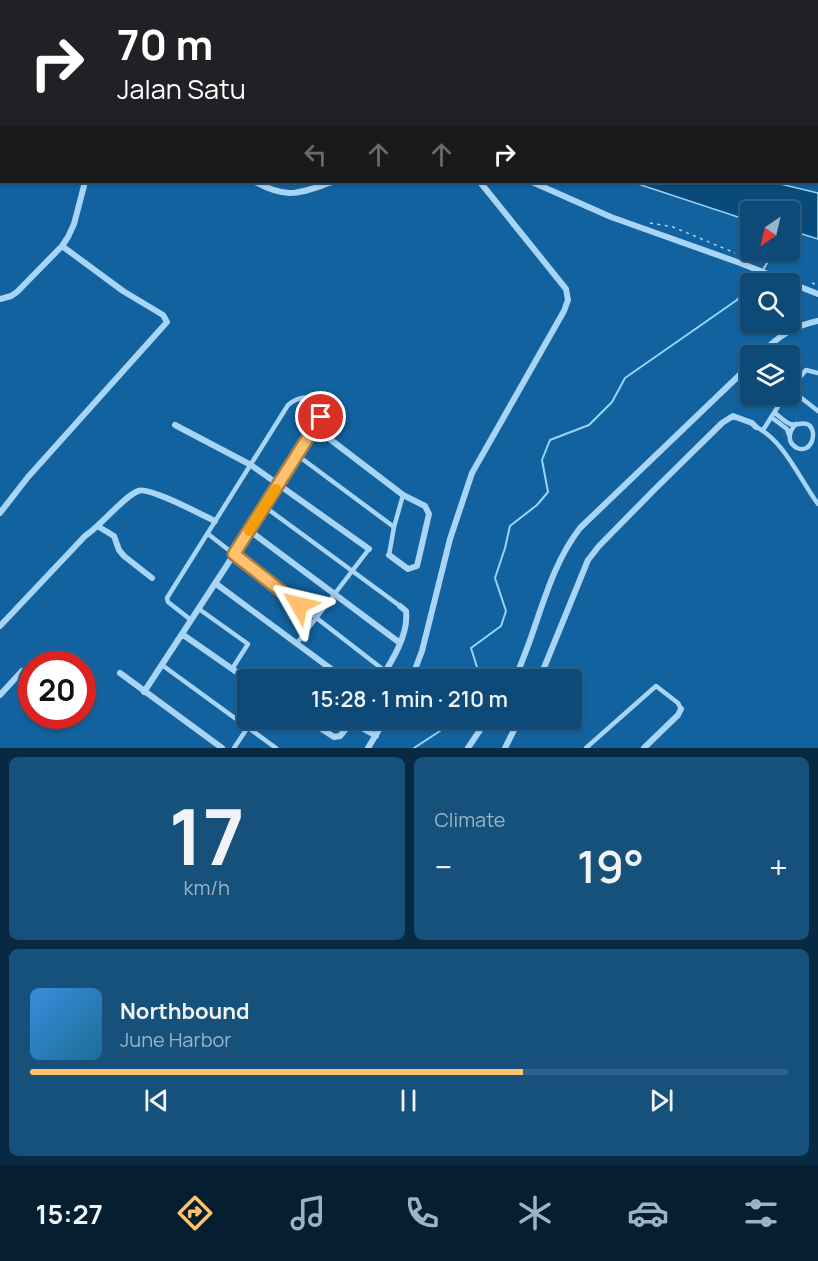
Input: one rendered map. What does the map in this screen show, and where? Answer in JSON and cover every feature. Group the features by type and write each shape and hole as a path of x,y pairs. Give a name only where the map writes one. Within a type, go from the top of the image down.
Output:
{"street":[{"path":"0,299 17,292 62,246 74,224 85,183"},
{"path":"257,183 275,191 294,194 330,183"},
{"path":"415,669 422,651 450,539 472,473 564,311 568,300 566,289 481,183"},
{"path":"534,183 611,218 740,263 818,294"},
{"path":"0,513 28,477 167,322 163,315 123,291 62,246"},
{"path":"770,345 791,329 818,321"},
{"path":"519,669 554,572 568,544 580,528 740,375"},
{"path":"144,692 250,531 327,406"},
{"path":"543,669 583,571 599,546 722,423 733,416 752,423 760,429"},
{"path":"175,425 251,465 369,549"},
{"path":"314,427 403,495 425,506 429,514 417,566 408,569 389,555"},
{"path":"0,626 85,536 99,527 127,499 140,490 146,489 215,521"},
{"path":"99,527 114,536 124,556 152,578"},
{"path":"250,531 400,643"},
{"path":"215,583 331,669"},
{"path":"387,669 400,643 407,617 406,611 400,606"},
{"path":"182,634 237,673"},
{"path":"120,673 222,748"},
{"path":"0,695 18,675"},
{"path":"644,748 678,715 681,709"},
{"path":"322,729 334,737 340,736 346,729"},
{"path":"364,729 376,736"},
{"path":"368,748 380,729"},
{"path":"468,748 481,729"},
{"path":"505,748 514,729"}],"lane":[{"path":"800,377 806,370 818,373"},
{"path":"800,397 818,411"},
{"path":"191,620 168,602 167,598 288,405 296,399 314,398 327,406"},
{"path":"779,405 760,429 785,454 818,504"},
{"path":"773,415 789,423 809,425 816,436 814,443 802,449 796,447 791,442 787,429 773,415"},
{"path":"789,435 796,424"},
{"path":"297,455 394,527"},
{"path":"389,555 403,495"},
{"path":"265,507 400,606"},
{"path":"208,534 385,669"},
{"path":"297,643 369,549"},
{"path":"199,609 248,644 232,669"},
{"path":"162,665 237,720"},
{"path":"586,748 656,686 678,703 681,709"},
{"path":"234,748 247,729"},
{"path":"249,729 276,748"}],"water":[{"path":"635,183 776,183 818,193 818,239 800,233 800,201 740,201 740,218"}],"waterway":[{"path":"761,273 768,261"},
{"path":"478,669 471,648 501,626 506,611 495,578 510,526 537,505 548,492 542,460 550,440 589,425 612,402 625,378 740,297"},
{"path":"414,748 443,729"}],"slow traffic":[{"path":"249,531 276,489"}],"route":[{"path":"299,605 234,554 321,417"}]}
